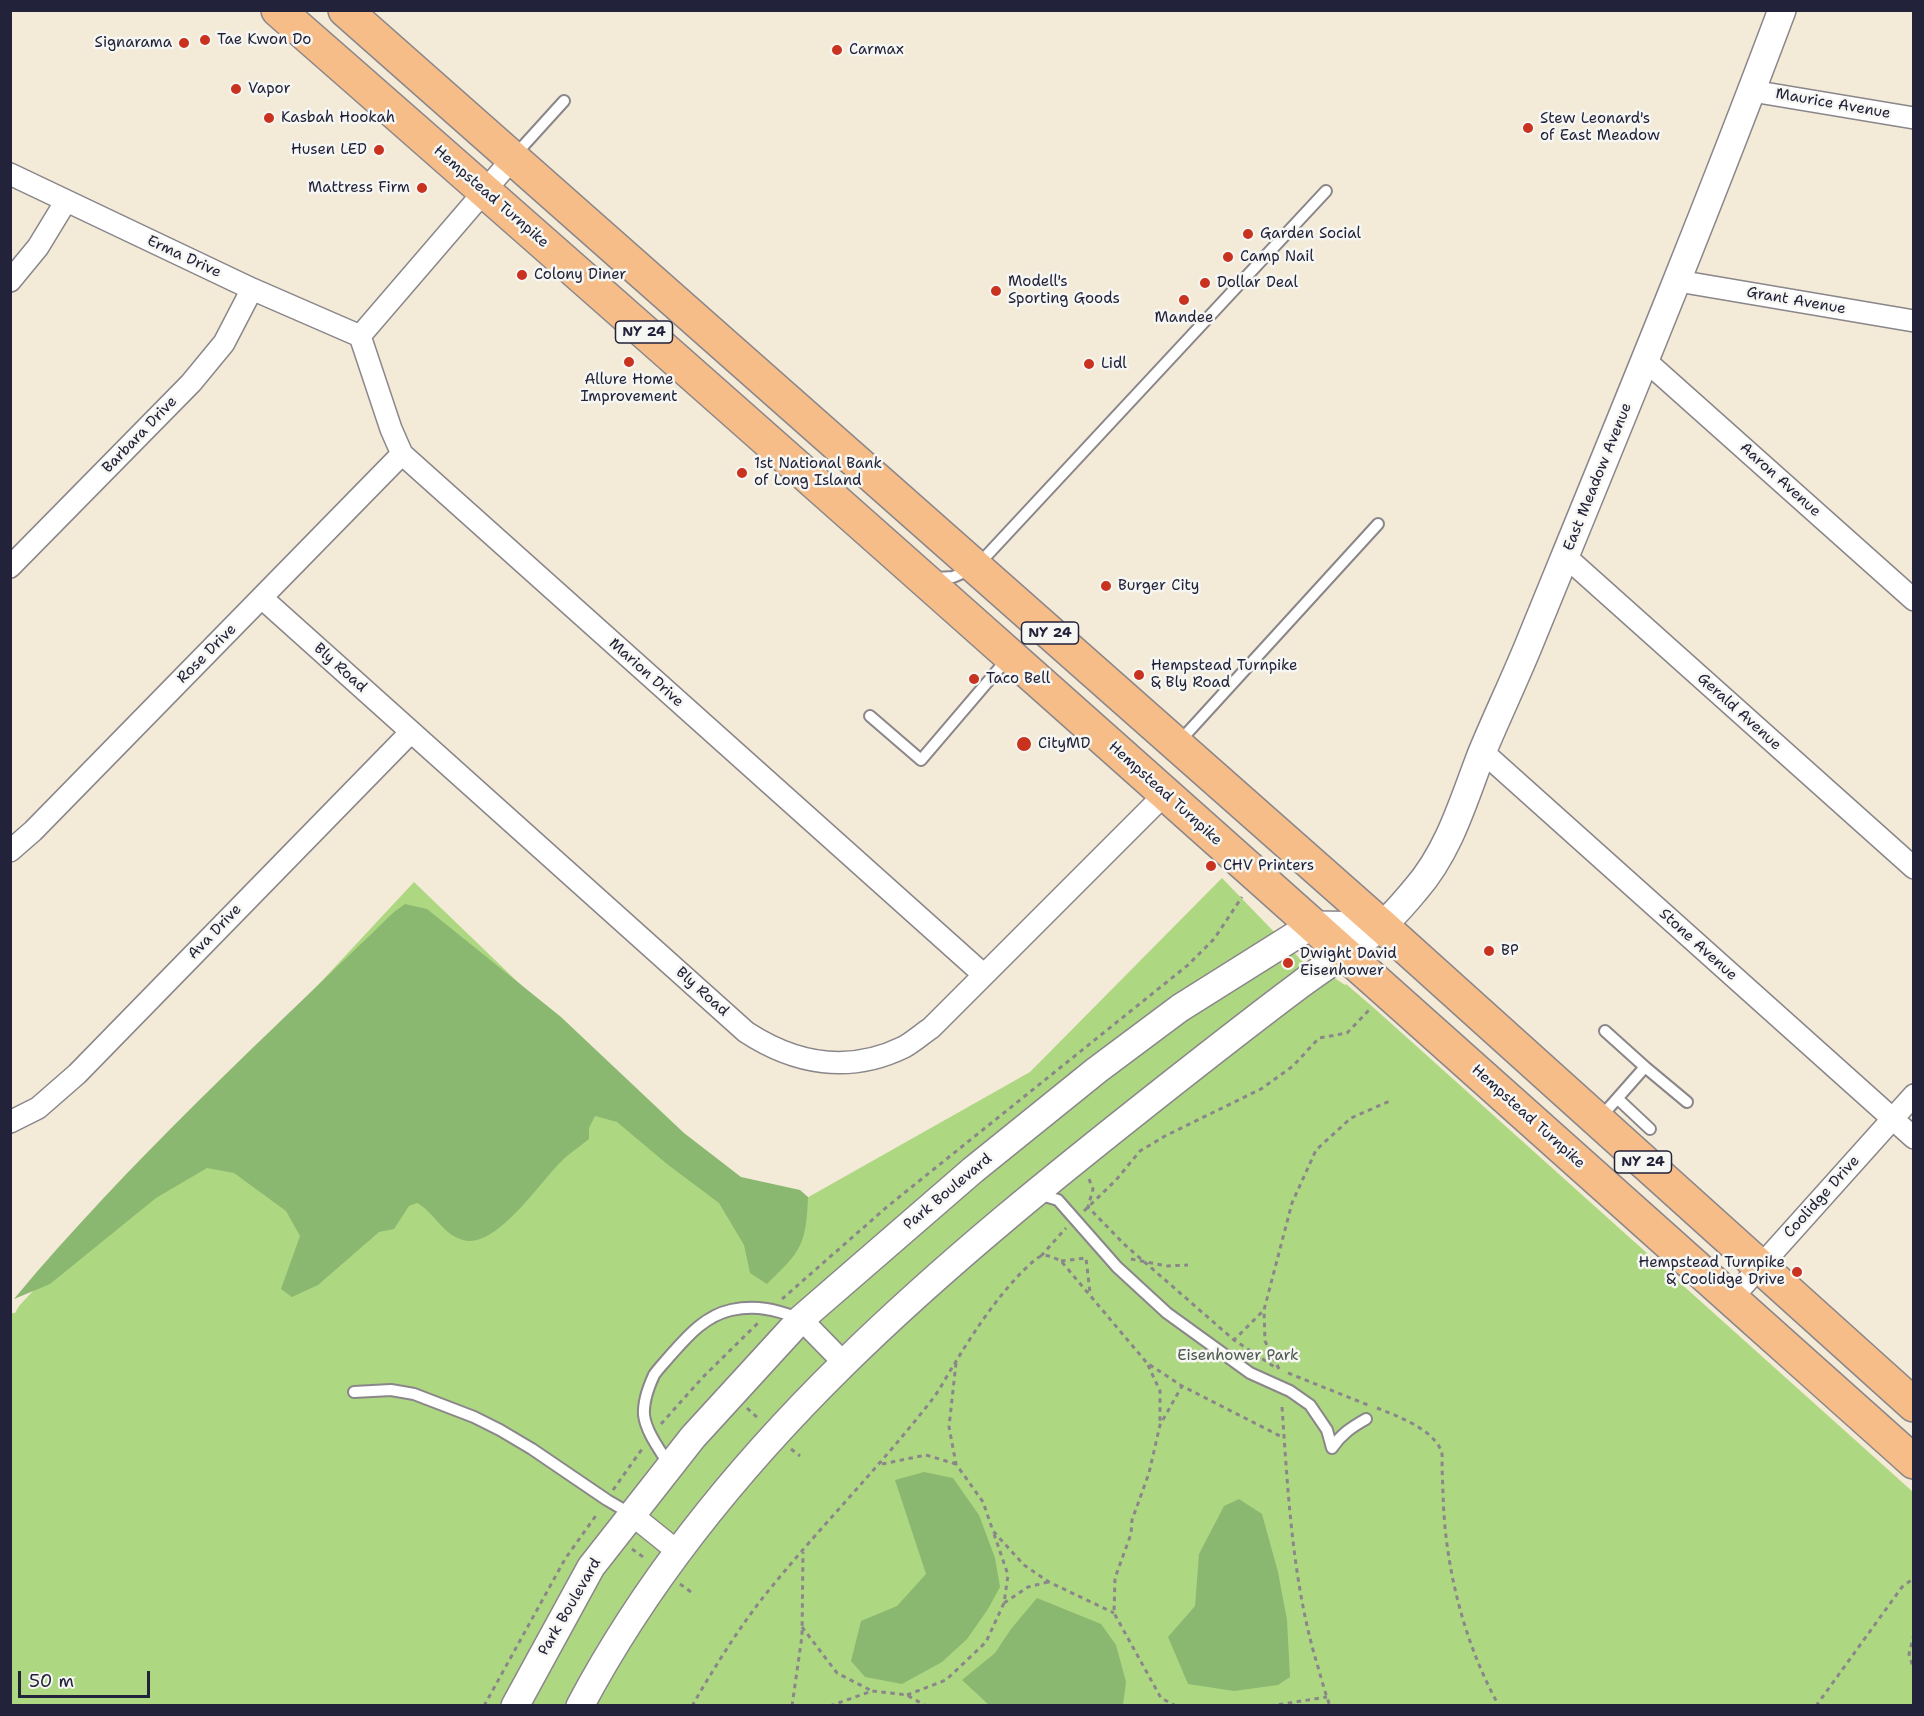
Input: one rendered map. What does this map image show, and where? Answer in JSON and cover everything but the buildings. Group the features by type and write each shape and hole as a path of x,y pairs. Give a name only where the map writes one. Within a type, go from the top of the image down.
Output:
{"main road":[{"name":"Hempstead Turnpike","path":"278,10 1344,952 1914,1462"},
{"name":"NY 24","path":"345,10 1382,926 1608,1110 1760,1267 1914,1404"}],"street":[{"name":"East Meadow Avenue","path":"1344,952 1382,926 1420,885 1436,863 1455,823 1646,361 1782,10"},
{"name":"Maurice Avenue","path":"1752,91 1914,118"},
{"path":"360,336 513,158"},
{"name":"Erma Drive","path":"10,174 252,289 360,336"},
{"path":"10,281 38,247 66,201"},
{"name":"Grant Avenue","path":"1678,281 1914,321"},
{"name":"Barbara Drive","path":"10,567 191,383 224,343 252,289"},
{"name":"Marion Drive","path":"360,336 391,429 402,454 984,975"},
{"name":"Aaron Avenue","path":"1646,361 1914,600"},
{"name":"Rose Drive","path":"10,851 41,823 402,454"},
{"name":"Gerald Avenue","path":"1565,556 1914,868"},
{"name":"Bly Road","path":"262,598 746,1032 788,1055 815,1061 846,1062 883,1055 905,1046 931,1029 1165,794"},
{"name":"Ava Drive","path":"10,1122 38,1108 77,1074 411,732"},
{"name":"Stone Avenue","path":"1483,752 1914,1137"},
{"path":"1312,925 1382,926"},
{"name":"Park Boulevard","path":"515,1706 591,1567 693,1437 801,1319 973,1170 1097,1070 1180,1008 1312,925"},
{"path":"580,1706 666,1558 810,1395 843,1362 958,1257 1035,1193 1174,1082 1344,952"},
{"name":"Coolidge Drive","path":"1731,1299 1914,1095"},
{"path":"801,1319 843,1362"},
{"path":"632,1514 666,1558"}],"lane":[{"path":"513,158 564,100"},
{"path":"921,577 943,579 976,567 1326,190"},
{"path":"1176,745 1378,524"},
{"path":"870,716 921,760 1010,656"},
{"path":"1605,1031 1687,1102"},
{"path":"1645,1067 1608,1110 1650,1129"},
{"path":"1035,1193 1058,1200 1118,1267 1167,1313 1250,1373 1290,1391 1310,1405 1327,1430 1332,1448 1338,1438 1366,1419"},
{"path":"670,1466 651,1436 644,1418 645,1397 655,1373 689,1335 702,1324 729,1310 772,1309 801,1319"},
{"path":"354,1392 391,1390 414,1394 474,1417 532,1449 607,1500 632,1514"}],"path":[{"path":"692,1706 707,1679 764,1597 880,1464 933,1398 956,1360 1007,1289 1116,1180 1140,1151 1165,1136 1261,1089 1293,1066 1318,1038 1347,1034 1374,1004"},
{"path":"1278,1369 1265,1341 1264,1310 1292,1203 1316,1150 1351,1118 1392,1100"},
{"path":"1086,1170 1093,1189 1088,1207"},
{"path":"1088,1207 1144,1262 1234,1340 1278,1369 1411,1422 1430,1436 1441,1450 1445,1529 1457,1598 1475,1653 1499,1706"},
{"path":"1041,1256 1048,1255 1061,1261 1147,1363 1160,1391 1160,1425 1149,1473 1115,1578 1114,1613 1165,1706"},
{"path":"1061,1261 1086,1258 1090,1295"},
{"path":"1127,1258 1167,1266 1188,1265"},
{"path":"1217,1350 1234,1340 1264,1310"},
{"path":"907,1695 946,1680 986,1642 1004,1603 1008,1575 983,1502 956,1464 949,1428 956,1360"},
{"path":"1147,1363 1182,1386 1284,1438"},
{"path":"1160,1425 1182,1386"},
{"path":"741,1402 761,1421"},
{"path":"1282,1407 1298,1582 1308,1632 1330,1706"},
{"path":"880,1464 926,1455 956,1464"},
{"path":"484,1706 565,1559 597,1514"},
{"path":"993,1531 1023,1564 1049,1582 1114,1613"},
{"path":"626,1545 666,1558"},
{"path":"792,1706 802,1628 803,1550"},
{"path":"1816,1706 1902,1587 1914,1578"},
{"path":"1004,1603 1028,1587 1049,1582"},
{"path":"802,1628 837,1673 872,1691 907,1695 926,1706"},
{"path":"1914,1634 1908,1654 1914,1671"},
{"path":"830,1706 872,1691"},
{"path":"1270,1706 1327,1697"},
{"path":"1161,1698 1176,1706"}],"green space":[{"name":"Eisenhower Park","path":"1222,878 1305,964 1346,984 1374,1008 1913,1492 1913,1705 11,1705 10,1313 15,1313 19,1306 414,882 766,1221 1030,1072"},
{"path":"405,904 427,909 561,1017 684,1133 741,1177 800,1190 808,1197 806,1227 800,1246 778,1273 767,1284 750,1273 744,1245 719,1203 617,1122 595,1116 589,1128 589,1139 557,1165 520,1209 505,1223 491,1234 477,1240 463,1240 456,1237 417,1203 409,1206 394,1229 379,1232 318,1285 292,1297 281,1289 300,1236 286,1211 234,1173 207,1168 156,1198 50,1284 14,1299 104,1197 151,1148 394,912"},
{"path":"924,1472 953,1478 979,1515 995,1558 1000,1587 967,1639 942,1662 902,1684 865,1677 851,1661 861,1621 897,1606 926,1574 895,1480"},
{"path":"1239,1499 1262,1514 1278,1572 1287,1620 1290,1677 1278,1685 1234,1691 1188,1684 1168,1637 1195,1606 1199,1554 1224,1506"},
{"path":"1037,1598 1101,1624 1116,1645 1126,1682 1123,1705 989,1705 962,1680 995,1653 1011,1629"}],"place":[{"name":"Tae Kwon Do","path":"205,40"},
{"name":"Signarama","path":"184,43"},
{"name":"Carmax","path":"837,50"},
{"name":"Vapor","path":"236,89"},
{"name":"Kasbah Hookah","path":"269,118"},
{"name":"Stew Leonard's of East Meadow","path":"1528,128"},
{"name":"Husen LED","path":"379,150"},
{"name":"Mattress Firm","path":"422,188"},
{"name":"Garden Social","path":"1248,234"},
{"name":"Camp Nail","path":"1228,257"},
{"name":"Colony Diner","path":"522,275"},
{"name":"Dollar Deal","path":"1205,283"},
{"name":"Modell's Sporting Goods","path":"996,291"},
{"name":"Mandee","path":"1184,300"},
{"name":"Allure Home Improvement","path":"629,362"},
{"name":"Lidl","path":"1089,364"},
{"name":"1st National Bank of Long Island","path":"742,473"},
{"name":"Burger City","path":"1106,586"},
{"name":"Hempstead Turnpike & Bly Road","path":"1139,675"},
{"name":"Taco Bell","path":"974,679"},
{"name":"CityMD","path":"1024,744"},
{"name":"CHV Printers","path":"1211,866"},
{"name":"BP","path":"1489,951"},
{"name":"Dwight David Eisenhower","path":"1288,963"},
{"name":"Hempstead Turnpike & Coolidge Drive","path":"1797,1272"}]}
